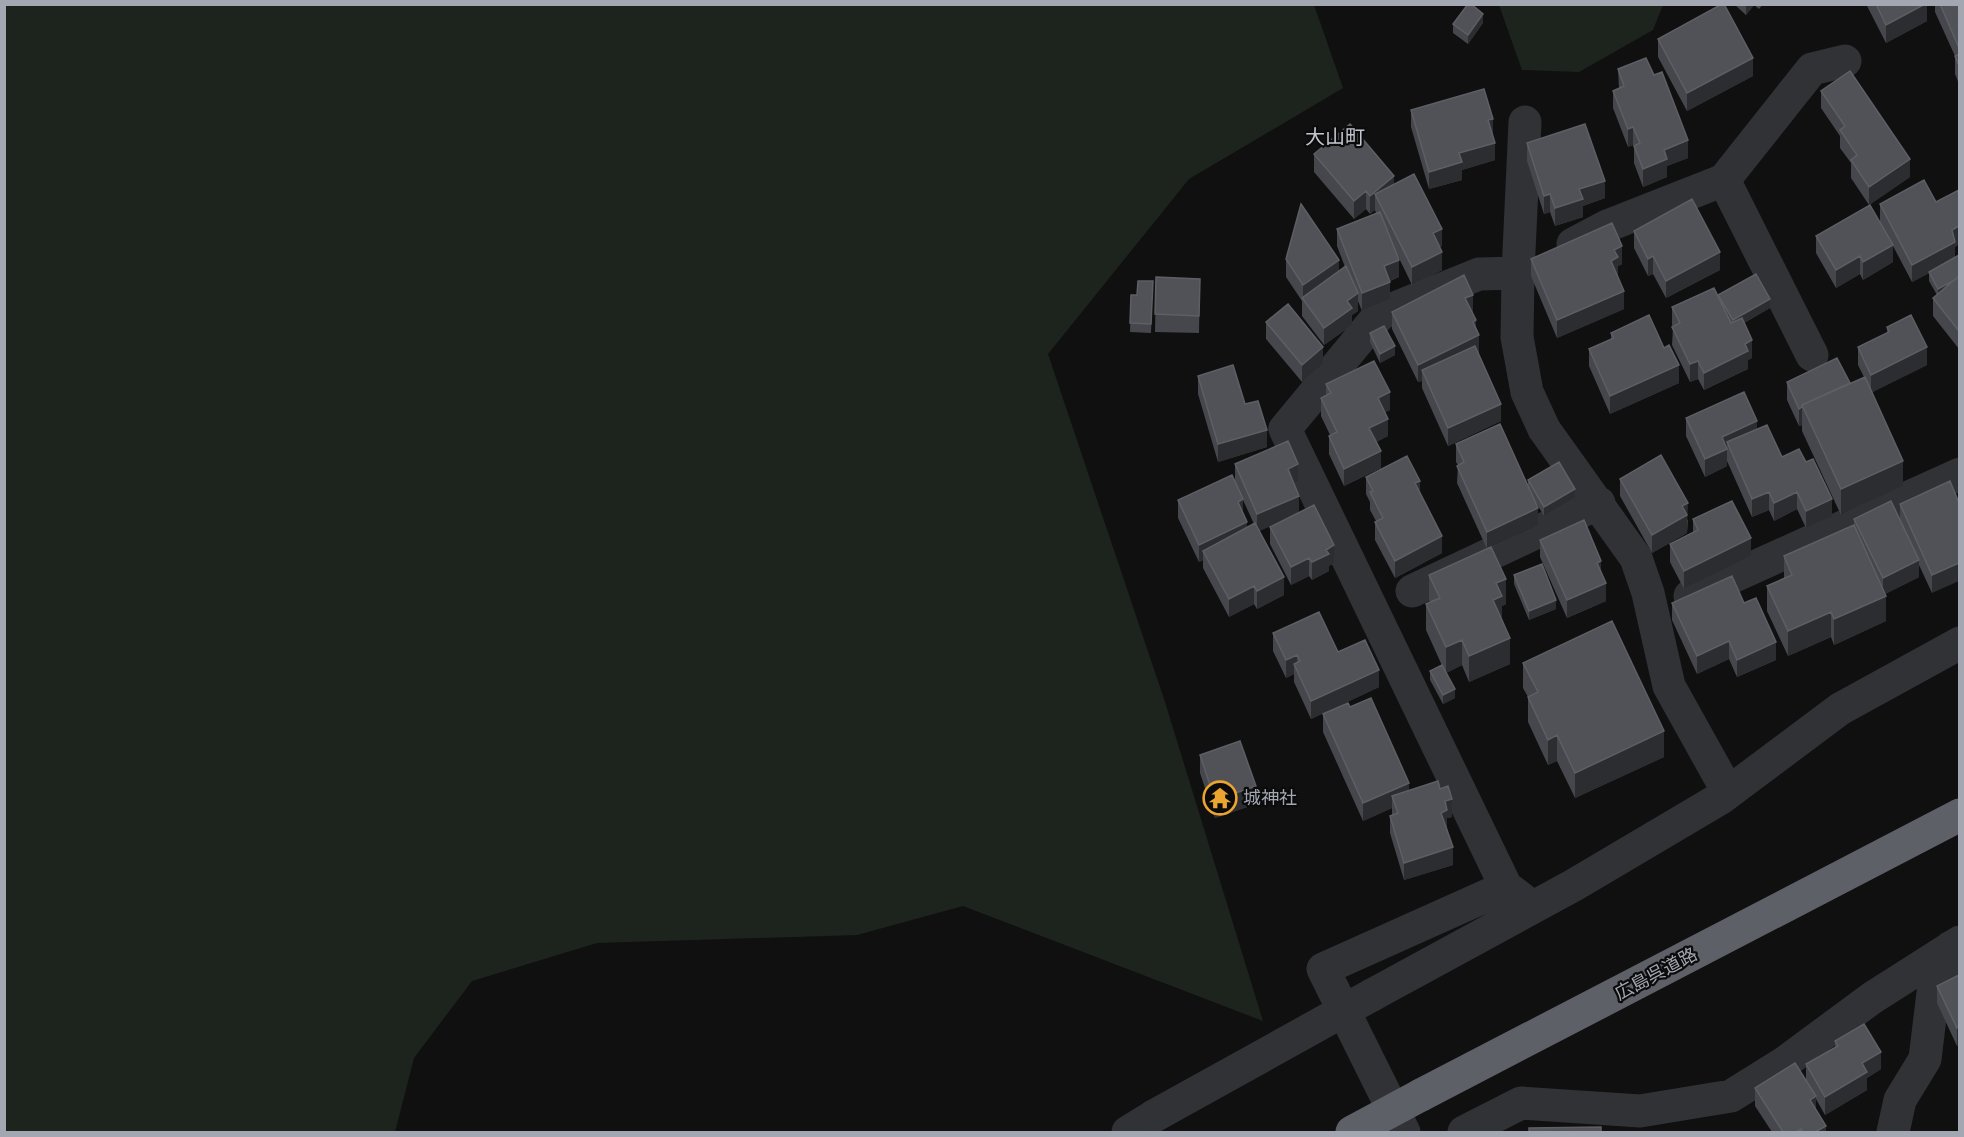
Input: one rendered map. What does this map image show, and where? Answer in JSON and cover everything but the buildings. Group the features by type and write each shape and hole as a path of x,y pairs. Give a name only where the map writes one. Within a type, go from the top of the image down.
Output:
{"highway":[{"name":"広島呉道路","path":"1352,1132 1959,814"}],"street":[{"path":"1532,908 1506,887 1286,429 1380,314 1479,274 1518,273 1607,226 1724,180 1812,69 1845,61"},
{"path":"1525,122 1517,337 1527,392 1544,429 1636,558 1669,686 1728,792"},
{"path":"1724,180 1812,355"},
{"path":"1652,613 1959,474"},
{"path":"1412,591 1599,504"},
{"path":"1141,1124 1532,908 1728,792 1840,709 1959,643"},
{"path":"1404,1132 1323,969 1506,887"},
{"path":"1464,1132 1521,1103 1640,1111 1731,1096 1784,1063 1872,998 1955,944"},
{"path":"1893,1132 1899,1100 1925,1059 1934,993 1955,944"}],"shaded area":[{"path":"5,4 1314,5 1343,88 1189,179 1048,354 1165,702 1263,1021 963,906 857,935 597,943 472,981 414,1058 395,1132 5,1132"},
{"path":"1499,4 1663,5 1653,30 1579,72 1522,70"}],"place":[{"name":"城神社","path":"1220,798"}],"district":[{"name":"大山町","path":"1335,137"}]}
